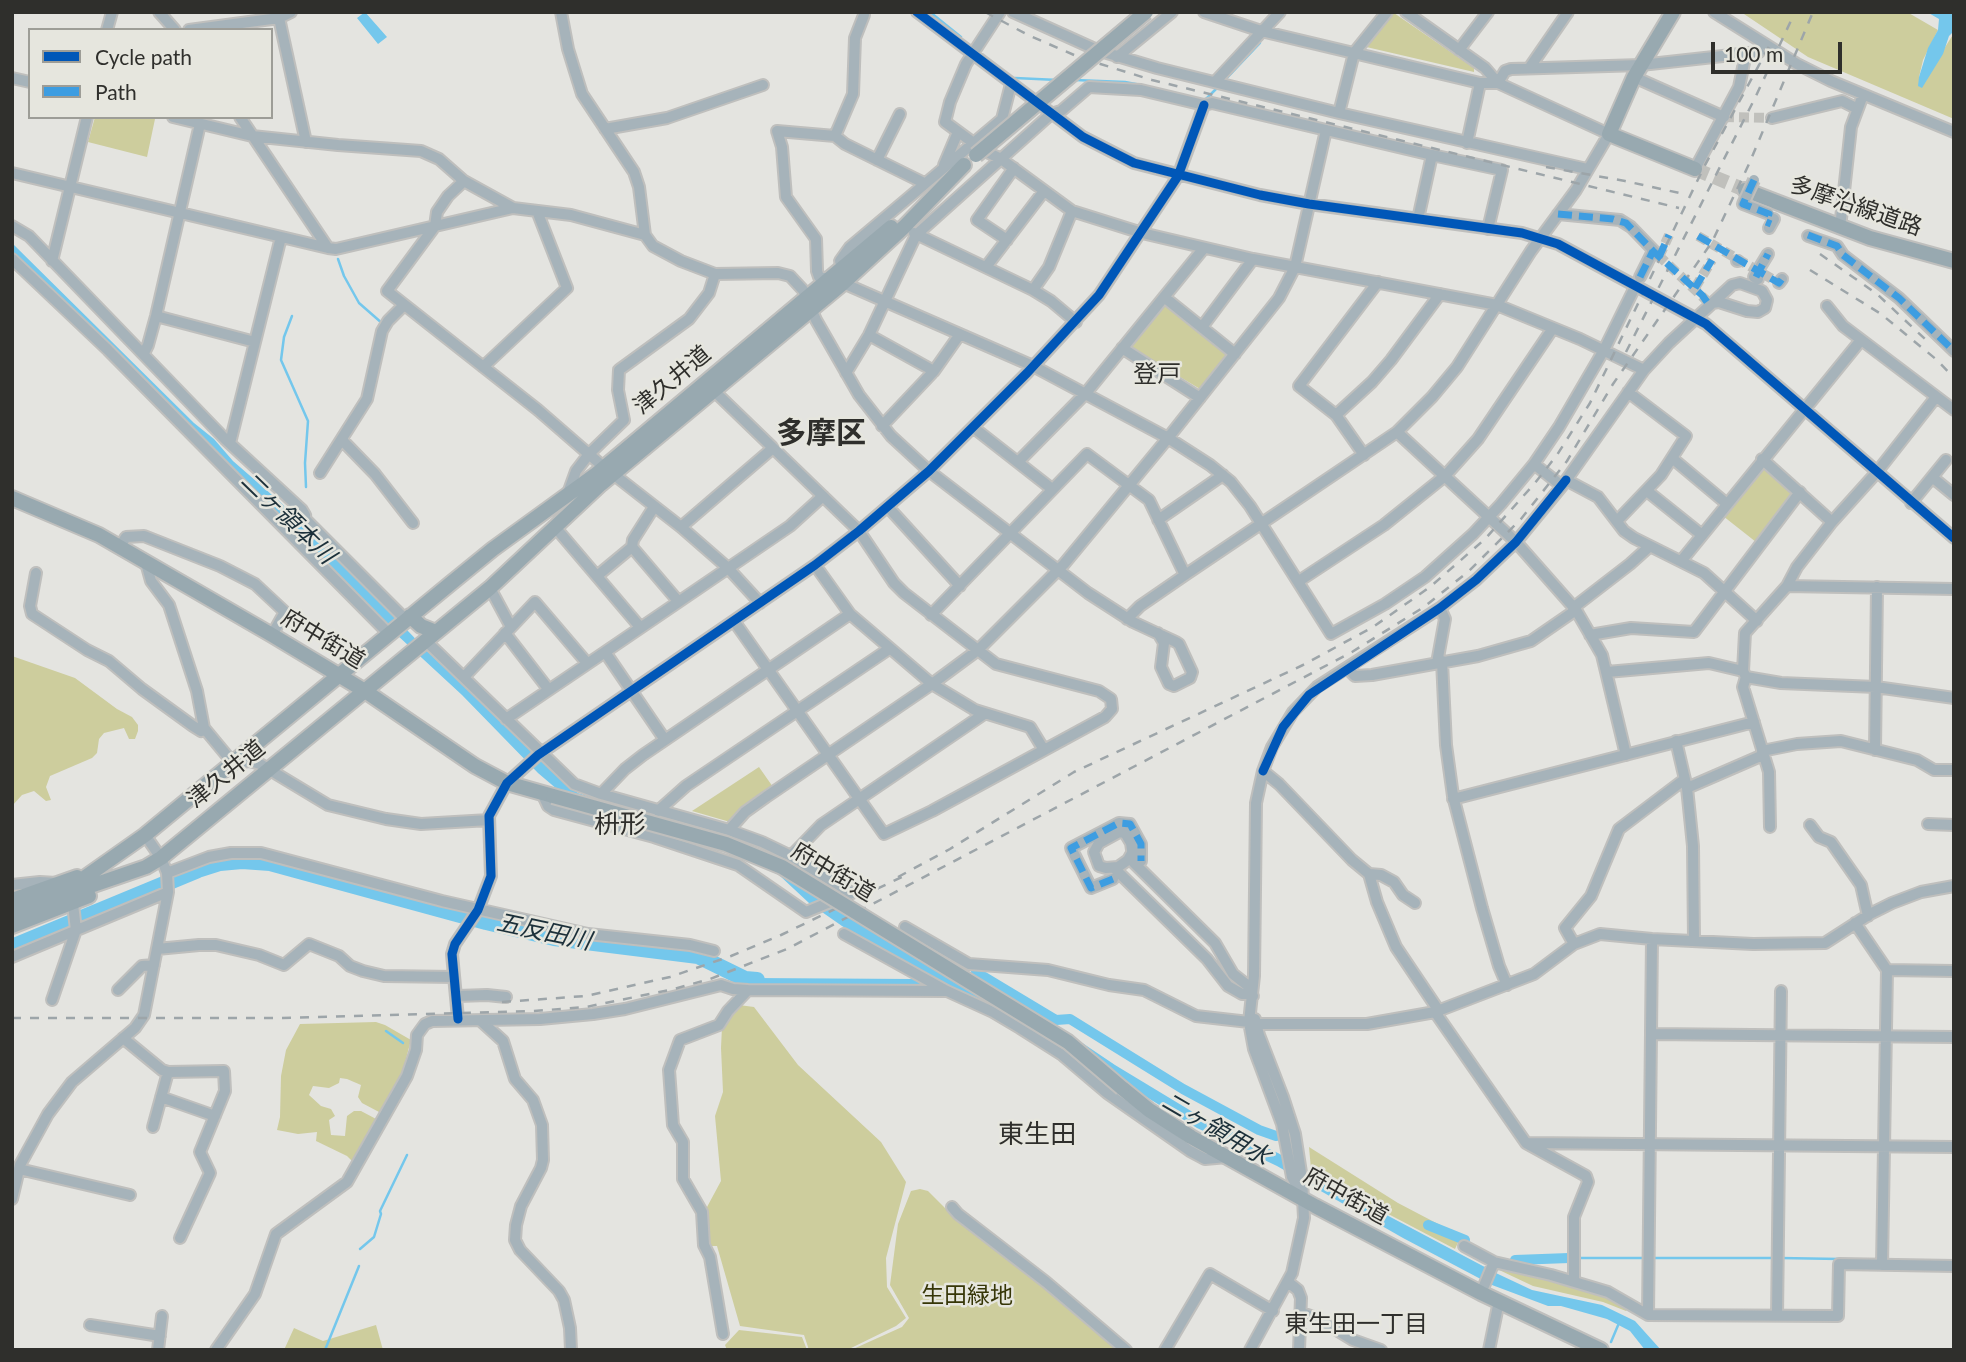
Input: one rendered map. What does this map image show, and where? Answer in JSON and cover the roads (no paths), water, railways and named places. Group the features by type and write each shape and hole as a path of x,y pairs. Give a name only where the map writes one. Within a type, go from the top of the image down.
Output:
{"main road":[{"path":"971,154 1144,12"},
{"path":"1673,12 1638,71 1609,134 1695,169"},
{"name":"津久井道","path":"12,914 146,867 161,858 490,588 609,471 836,281 910,231 971,154"},
{"name":"津久井道","path":"836,281 842,267 971,154"},
{"name":"多摩沿線道路","path":"1744,194 1894,246 1954,261"},
{"name":"津久井道","path":"51,900 145,835 494,549 568,496 609,471"},
{"name":"府中街道","path":"12,498 79,526 272,635 365,691 475,766 507,783 726,844 782,867 1068,1042 1149,1110 1227,1157 1302,1191 1484,1287 1499,1301 1601,1350"},
{"path":"400,625 421,626 424,642"},
{"path":"12,900 62,884 105,863"},
{"path":"12,926 75,919 115,885 146,867"}],"street":[{"path":"159,12 173,28"},
{"path":"204,28 279,18 291,12"},
{"path":"561,12 568,49 582,94 634,172 639,187 645,235 653,246 716,274 778,273 790,276 801,287 846,373 882,426 929,471 1058,570 1127,619 1158,633 1179,644 1192,672 1190,678 1174,686 1169,684 1161,667 1164,643 1158,633"},
{"path":"917,12 1051,114 1109,152 1147,168 1309,204 1541,237 1638,281 1697,317 1746,356 1954,538"},
{"path":"1000,12 971,55 957,83 945,122 958,132 971,154 1001,159 1072,211 1142,233 1253,259 1497,305 1604,350 1644,370"},
{"path":"1013,12 1117,57 1339,113 1587,169"},
{"path":"1097,50 1144,12"},
{"path":"1117,57 1172,12"},
{"path":"1205,12 1261,32 1480,83 1498,83"},
{"path":"1219,83 1280,12"},
{"path":"1339,113 1354,53 1387,12"},
{"path":"1127,619 1140,606 1397,432 1432,397 1457,367 1609,134 1498,83 1485,68 1406,12"},
{"path":"1459,50 1488,12"},
{"path":"1530,67 1568,12"},
{"path":"1714,12 1797,64 1863,95 1954,132"},
{"path":"835,136 853,94 855,38 864,15"},
{"path":"279,18 306,142"},
{"path":"1498,83 1506,71 1530,67 1638,71 1759,52"},
{"path":"1695,169 1739,87 1746,53"},
{"path":"1638,71 1724,117"},
{"path":"1039,104 1053,93 1062,80"},
{"path":"1467,143 1480,83"},
{"path":"842,267 840,261 850,247 942,168 971,154 1002,118 1011,84"},
{"path":"606,129 667,118 763,85"},
{"path":"846,373 869,335 885,301 910,231 1001,159 1051,114 1061,111 1089,87 1141,90 1204,105 1212,103 1502,170 1488,229"},
{"path":"1840,228 1851,127 1863,95"},
{"path":"1772,118 1842,100 1856,108"},
{"path":"458,1019 458,996 452,954 455,944 471,924 491,876 489,820 507,783 540,754 815,565 888,507 974,428 1099,295 1178,176 1204,105"},
{"path":"877,160 901,114"},
{"path":"52,261 87,119"},
{"path":"181,119 252,136 421,151 439,159 464,181 513,208"},
{"path":"241,119 327,248"},
{"path":"144,353 156,316 200,124"},
{"path":"729,830 745,813 978,650 1058,570 1168,438 1279,298 1295,267 1326,130"},
{"path":"925,183 845,144 835,136 777,131 782,147 786,197 816,239 817,271 820,276 885,301 1033,366 1168,438 1223,475 1261,523 1331,634 1385,604 1425,577 1489,518 1534,464 1604,350 1655,253 1631,227 1620,220 1558,214"},
{"path":"942,168 958,132"},
{"path":"1418,219 1432,155"},
{"path":"1007,240 977,220 1014,168"},
{"path":"12,173 336,249 513,208 582,218 645,235"},
{"path":"464,181 442,204 437,212 435,226 387,291 681,527 728,568 760,603"},
{"path":"986,267 1044,191"},
{"path":"1744,194 1743,204 1771,220"},
{"path":"483,367 567,288 537,211"},
{"path":"1033,290 1049,267 1072,211"},
{"path":"12,226 29,236 230,443 302,510 303,517 400,625"},
{"path":"910,231 1033,290 1051,300 1076,322"},
{"path":"1808,236 1837,246 1843,255 1899,298 1954,351"},
{"path":"230,443 281,237"},
{"path":"1018,462 1086,393 1205,248"},
{"path":"1758,279 1754,277 1768,254"},
{"path":"12,259 400,625"},
{"path":"1202,327 1253,259"},
{"path":"568,496 576,471 589,454 624,420 618,390 619,370 689,319 709,293 716,274"},
{"path":"1364,455 1336,415 1299,386 1378,282"},
{"path":"1250,1350 1288,1282 1298,1251 1304,1218 1292,1124 1252,1023 1249,1006 1252,994 1256,812 1263,771 1278,736 1301,703 1317,687 1440,608 1476,580 1516,542 1564,483 1644,370 1697,317 1708,302 1732,285 1740,283 1762,291 1767,300 1765,308 1758,312 1719,302 1708,302"},
{"path":"1336,415 1372,382 1391,360 1440,293"},
{"path":"1164,297 1235,354"},
{"path":"320,473 367,400 382,331 404,305"},
{"path":"1827,306 1843,326 1954,410"},
{"path":"156,316 255,342"},
{"path":"1299,581 1384,525 1445,476 1478,439 1553,328"},
{"path":"882,426 934,371 960,334"},
{"path":"869,335 934,371"},
{"path":"1682,560 1861,340"},
{"path":"1122,348 1200,398"},
{"path":"710,387 859,531 894,583 931,615 1003,667 1096,690 1111,699 1113,704 1110,713 932,811 884,834 734,621"},
{"path":"1617,521 1647,491 1686,436 1628,392"},
{"path":"1770,827 1769,772 1744,687 1745,634 1787,586 1797,567 1832,522 1877,472 1936,397"},
{"path":"974,428 1052,489"},
{"path":"1397,432 1516,542 1575,609 1602,655 1626,755"},
{"path":"342,440 374,474 413,523"},
{"path":"681,527 773,448"},
{"path":"931,615 1087,454 1149,500 1185,575"},
{"path":"1672,458 1727,503"},
{"path":"1762,459 1832,522"},
{"path":"1911,503 1946,460"},
{"path":"1534,464 1564,483 1598,497 1634,538 1704,573 1757,621"},
{"path":"1158,520 1223,475"},
{"path":"1932,477 1954,495"},
{"path":"1647,491 1702,536"},
{"path":"1590,635 1631,628 1694,632 1800,492"},
{"path":"506,719 790,526 822,496"},
{"path":"597,576 632,547 633,540 654,507"},
{"path":"888,507 960,586"},
{"path":"555,527 640,627"},
{"path":"119,548 126,537 144,536 220,566 255,584 285,612 272,635"},
{"path":"1347,668 1355,676 1372,676 1478,656 1531,640 1575,609 1650,546"},
{"path":"632,547 678,601"},
{"path":"146,563 152,581 169,605 197,691 204,728 233,763 250,761 270,769 327,805 374,817 421,824 489,820"},
{"path":"815,565 850,614 888,649 932,684 984,714 1030,727 1044,750"},
{"path":"36,573 30,606 32,614 109,661 193,726 201,731 204,728"},
{"path":"1787,586 1954,589"},
{"path":"1875,750 1877,587"},
{"path":"490,588 508,630 549,690"},
{"path":"464,677 535,602 587,663"},
{"path":"1440,608 1445,619 1439,662 1453,799 1485,920 1507,985"},
{"path":"601,794 625,769 665,740 850,614"},
{"path":"424,642 574,784 762,842 852,892 815,911 806,912 738,864 554,810 548,806 547,794"},
{"path":"658,811 686,786 888,649"},
{"path":"605,652 665,740"},
{"path":"1607,672 1709,663 1781,683 1876,687 1954,698"},
{"path":"791,856 821,825 984,714"},
{"path":"1453,799 1754,722"},
{"path":"1676,741 1686,784 1693,846 1694,940"},
{"path":"1574,944 1565,928 1591,897 1619,829 1686,784 1762,753 1797,744 1841,741 1917,760 1934,770 1954,770"},
{"path":"1263,771 1369,874 1377,902 1396,947 1526,1143 1586,1176 1588,1182 1574,1217 1574,1282"},
{"path":"1127,881 1126,876 1137,861 1141,844 1130,824 1119,823 1071,848 1091,888 1124,864 1137,861"},
{"path":"1928,824 1954,825"},
{"path":"1810,825 1819,837 1831,842 1861,885 1867,916"},
{"path":"1122,832 1131,843 1137,861 1215,943 1233,974 1247,985 1252,994 1242,994 1228,986 1207,959 1127,881 1099,866 1094,852 1099,843 1122,832"},
{"path":"12,1199 19,1169 48,1114 72,1082 135,1028 144,1014 168,891 167,875 161,858 145,835"},
{"path":"167,875 209,857 231,853 261,853 477,911 588,934 690,945 714,951"},
{"path":"1369,874 1381,875 1394,882 1403,895 1415,904"},
{"path":"12,885 40,882 62,884"},
{"path":"902,963 908,931 969,964 1048,970 1109,985 1144,989 1196,1016 1252,1023 1367,1024 1437,1012 1507,985 1534,974 1574,944 1600,934 1753,944 1825,943 1867,916 1921,892 1954,886"},
{"path":"12,957 75,919 168,891"},
{"path":"52,1000 75,919"},
{"path":"1855,923 1887,970 1883,1261"},
{"path":"844,934 902,963 944,989 993,1012 1060,1054 1107,1093 1190,1151 1205,1159 1227,1157"},
{"path":"1648,1315 1652,939"},
{"path":"157,949 216,946 284,965 309,944 339,956 363,971 384,976 454,977"},
{"path":"118,990 142,966 154,965"},
{"path":"1887,970 1954,971"},
{"path":"216,1350 256,1294 276,1234 347,1182 407,1076 416,1050 416,1035 432,1021 540,1019 625,1009 721,985 748,990 944,989"},
{"path":"723,1334 710,1257 704,1245 702,1212 683,1179 684,1142 673,1125 669,1070 680,1040 719,1025 748,990"},
{"path":"1777,1316 1781,990"},
{"path":"458,996 506,997"},
{"path":"481,1021 503,1041 515,1079 533,1100 542,1125 543,1160 521,1206 515,1241 564,1300 571,1350"},
{"path":"1651,1034 1954,1037"},
{"path":"123,1038 167,1072 224,1071 225,1091 201,1152 210,1174 180,1238"},
{"path":"153,1127 167,1072"},
{"path":"161,1097 215,1116"},
{"path":"1526,1143 1954,1147"},
{"path":"1294,1151 1292,1177 1302,1191"},
{"path":"19,1169 130,1195"},
{"path":"952,1207 1126,1350"},
{"path":"1464,1246 1494,1264 1608,1292 1648,1315 1838,1316 1839,1264 1883,1261 1954,1266"},
{"path":"1484,1287 1494,1264"},
{"path":"1165,1350 1210,1274 1273,1311"},
{"path":"1288,1282 1301,1294 1299,1350"},
{"path":"1489,1350 1499,1301"},
{"path":"1301,1313 1317,1318 1353,1340 1381,1350"},
{"path":"158,1350 162,1317"},
{"path":"90,1325 160,1336"}],"water":[{"path":"365,12 387,37 378,44 357,18"},
{"path":"1927,12 1954,12 1954,31 1922,88 1918,86 1919,77 1928,48 1938,30 1939,19"},
{"name":"二ヶ領用水","path":"12,243 194,423 214,439 233,461 340,560 430,654 578,793 753,847 789,865 1206,1120 1278,1153 1345,1193 1532,1290 1602,1305 1635,1321 1661,1350 1645,1350 1630,1331 1607,1319 1561,1306 1548,1306 1492,1285 1277,1166 1197,1128 1019,1019 970,995 956,990 741,985 730,980 744,974 753,978 913,979 926,975 842,926 809,903 779,875 732,853 578,807 538,773 462,695 357,598 12,254"}],"waterway":[{"path":"930,12 961,37"},
{"path":"1225,80 1260,43"},
{"path":"1015,78 1058,80"},
{"path":"1075,80 1141,85"},
{"path":"1205,100 1218,87"},
{"path":"338,259 359,303 383,324"},
{"path":"292,316 284,337 281,360 308,421 306,487"},
{"name":"五反田川","path":"12,947 198,870 220,863 242,861 270,863 554,938 698,956 745,979 757,980"},
{"name":"二ヶ領本川","path":"669,948 675,953"},
{"name":"二ヶ領用水","path":"976,972 1056,1020 1070,1019 1183,1089 1259,1130 1276,1136"},
{"path":"386,1031 403,1043"},
{"path":"360,1249 374,1237 380,1211 407,1155"},
{"path":"1428,1225 1465,1240"},
{"path":"1515,1260 1569,1258"},
{"path":"1577,1258 1644,1258"},
{"path":"1651,1258 1773,1258"},
{"path":"1780,1258 1840,1259"},
{"path":"325,1350 359,1266"},
{"path":"1611,1342 1619,1323"}],"tunnel":[{"path":"1724,117 1772,118"},
{"path":"1695,169 1745,190"},
{"path":"1659,257 1669,235"},
{"path":"1698,236 1779,283"},
{"path":"1658,255 1706,300"},
{"path":"1695,288 1712,260"}],"railway":[{"path":"985,12 1028,35 1081,58 1152,80 1679,208"},
{"path":"1626,352 1755,98 1795,12"},
{"path":"12,1018 281,1018 534,1011 586,1007 674,989 710,979 787,949 1352,652 1424,607 1469,571 1521,519 1567,461 1613,384 1712,242 1749,164 1813,12"},
{"path":"898,877 950,849 1074,772 1303,665 1373,627 1430,587 1485,539 1557,455 1590,403 1704,167 1773,39"},
{"path":"1546,167 1684,194"},
{"path":"1820,254 1877,294 1925,339"},
{"path":"1810,270 1881,314 1937,360 1954,378"},
{"path":"502,1002 586,996 670,977 781,935 908,874"}],"district":[{"name":"登戸","path":"1157,374"},
{"name":"多摩区","path":"821,433"},
{"name":"枡形","path":"620,825"},
{"name":"東生田","path":"1037,1135"},
{"name":"東生田一丁目","path":"1356,1324"}],"park label":[{"name":"生田緑地","path":"967,1296"}]}
